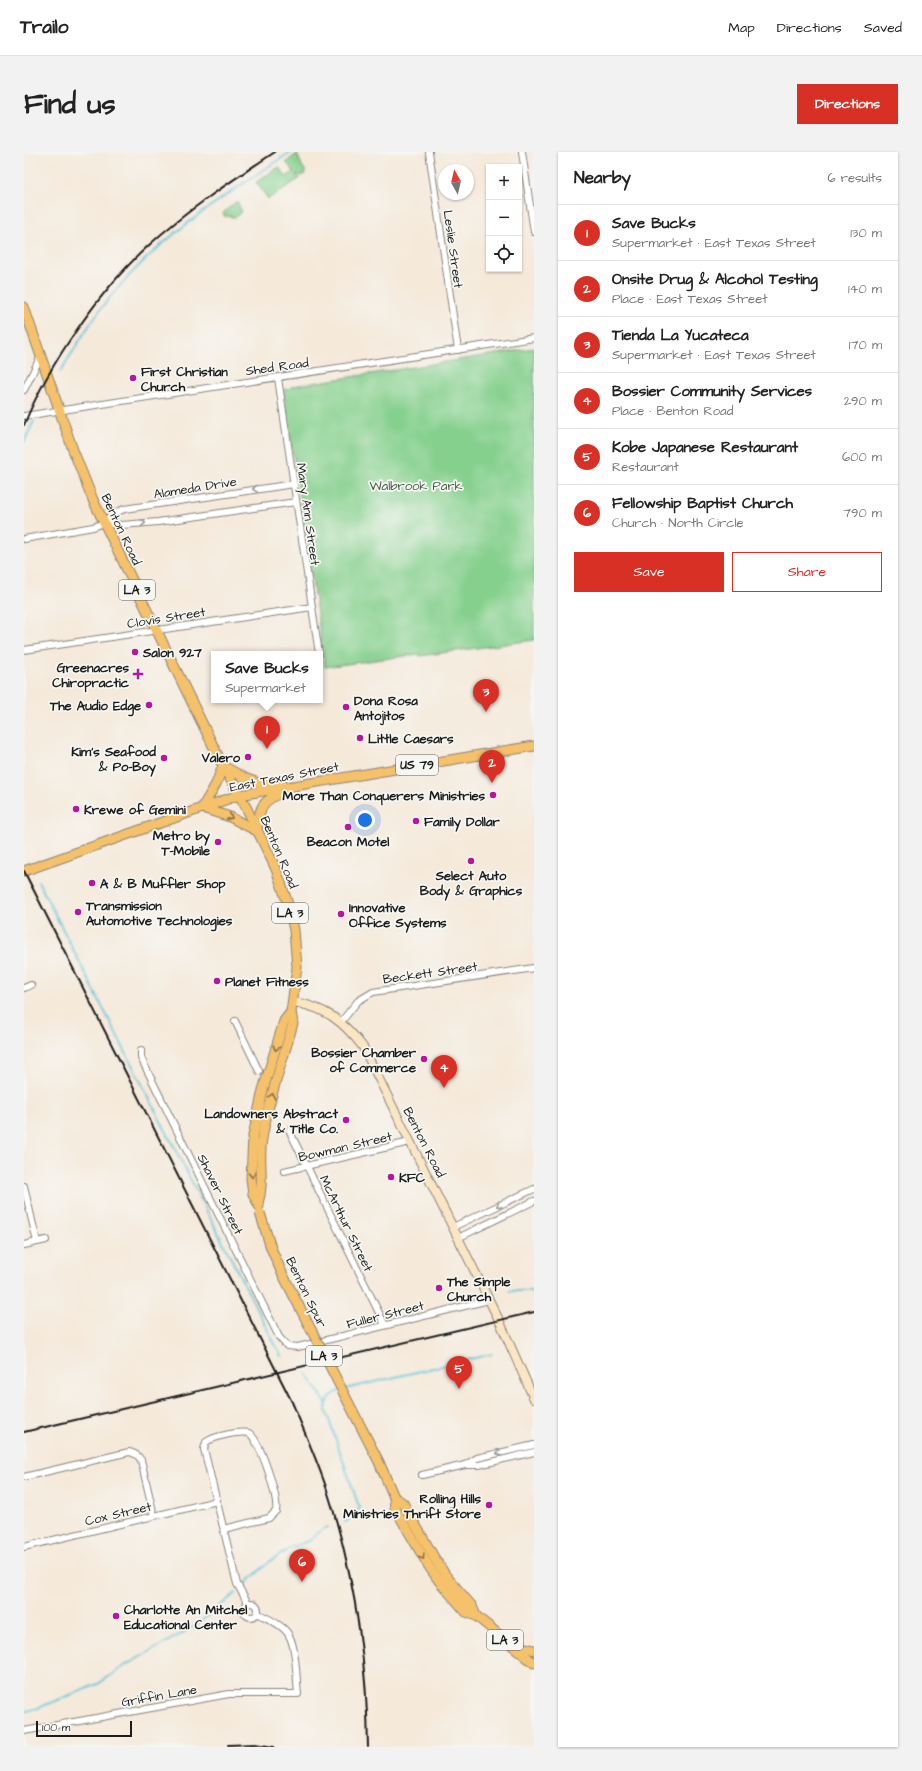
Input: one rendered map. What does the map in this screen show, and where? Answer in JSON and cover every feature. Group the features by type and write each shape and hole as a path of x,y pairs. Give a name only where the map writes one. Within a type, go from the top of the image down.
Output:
{"main road":[{"name":"Benton Road","path":"24,307 79,463 104,523 276,869 294,930 297,967 294,1002 312,1005 325,1011 341,1022 363,1047 489,1300 512,1348 534,1400"},
{"name":"East Texas Street","path":"24,871 239,795 534,746"},
{"path":"224,766 247,779 258,783 299,785 274,796 265,802 260,813 257,831 230,817 202,808 216,784 224,766"},
{"name":"Benton Spur","path":"294,1002 291,1012 284,1021 264,1090 253,1136 253,1194 258,1203 271,1248 281,1271 378,1462 394,1497 395,1508 418,1550 439,1581 466,1612 476,1616 534,1663"},
{"name":"Benton Spur","path":"394,1497 403,1503 435,1559 446,1576 472,1606 476,1616"},
{"path":"510,1644 534,1650"}],"street":[{"name":"Leslie Street","path":"429,152 458,350"},
{"path":"522,152 534,232"},
{"name":"Shed Road","path":"24,416 534,338"},
{"path":"24,390 41,356"},
{"name":"Mary Ann Street","path":"278,378 319,651"},
{"name":"Alameda Drive","path":"24,539 87,529 104,523 113,514 124,509 294,484"},
{"name":"Alameda Drive","path":"104,523 122,525 158,522 296,502"},
{"name":"Clovis Street","path":"24,650 312,607"},
{"name":"Beckett Street","path":"341,1022 358,1001 373,992 534,968"},
{"path":"24,988 32,985"},
{"path":"235,1021 259,1071"},
{"name":"Shaver Street","path":"141,1050 141,1058 279,1337 287,1346"},
{"name":"McArthur Street","path":"289,1130 385,1325"},
{"name":"Bowman Street","path":"284,1171 410,1142"},
{"path":"24,1186 37,1242"},
{"path":"453,1228 534,1189"},
{"path":"458,1238 534,1200"},
{"path":"24,1245 46,1240"},
{"name":"Fuller Street","path":"287,1346 298,1347 489,1300"},
{"path":"224,1529 269,1518 276,1511 276,1501 267,1470 255,1439 249,1433 239,1432 212,1438 206,1442 204,1449 237,1584 248,1603"},
{"path":"465,1465 477,1458 534,1445"},
{"path":"24,1477 129,1452 135,1453 141,1460 154,1516"},
{"path":"422,1475 465,1465 479,1465 534,1452"},
{"name":"Cox Street","path":"24,1547 217,1501"},
{"path":"248,1603 256,1604 258,1608 258,1613 252,1617 246,1614 244,1608 248,1603"},
{"name":"Griffin Lane","path":"24,1731 229,1694 298,1694 293,1644 289,1635 282,1628 258,1613"}],"green space":[{"path":"297,154 305,170 305,174 300,176 296,174 299,179 268,199 256,182 279,167 286,177 294,172 286,162"},
{"path":"237,201 242,212 235,217 224,216 223,213"},
{"name":"Walbrook Park","path":"534,348 534,640 420,656 419,654 325,667 284,393 285,388 287,390 293,386"}],"waterway":[{"path":"60,372 97,314 123,282 144,260 190,221 291,152"},
{"path":"24,442 34,421"},
{"path":"38,881 281,1356"},
{"path":"510,1291 534,1291"},
{"path":"345,1389 492,1354"},
{"path":"307,1374 326,1403"},
{"path":"339,1391 333,1394 329,1399 326,1411 359,1507 355,1516 345,1522"},
{"path":"243,1586 269,1562 292,1547 311,1540 317,1533 327,1527"},
{"path":"24,1712 38,1708 98,1684 126,1665 195,1626 236,1593"}],"railway":[{"path":"24,425 34,402 61,354 94,306 130,264 148,246 193,209 275,152"},
{"path":"24,871 292,1402 315,1457 336,1521 352,1585 362,1649 368,1747"},
{"path":"24,1432 534,1312"},
{"path":"228,1745 255,1744 274,1747"}],"place":[{"name":"First Christian Church","path":"133,378"},
{"name":"Salon 927","path":"135,652"},
{"name":"Greenacres Chiropractic","path":"138,674"},
{"name":"The Audio Edge","path":"149,705"},
{"name":"Dona Rosa Antojitos","path":"346,707"},
{"name":"Tienda La Yucateca","path":"486,712"},
{"name":"Little Caesars","path":"360,738"},
{"name":"Save Bucks","path":"267,749"},
{"name":"Valero","path":"248,757"},
{"name":"Kim's Seafood & Po-Boy","path":"164,758"},
{"name":"Onsite Drug & Alcohol Testing","path":"492,783"},
{"name":"More Than Conquerers Ministries","path":"493,795"},
{"name":"Krewe of Gemini","path":"76,809"},
{"name":"Family Dollar","path":"416,821"},
{"name":"Beacon Motel","path":"348,827"},
{"name":"Metro by T-Mobile","path":"218,842"},
{"name":"Select Auto Body & Graphics","path":"471,861"},
{"name":"A & B Muffler Shop","path":"92,883"},
{"name":"Transmission Automotive Technologies","path":"78,912"},
{"name":"Innovative Office Systems","path":"341,914"},
{"name":"Planet Fitness","path":"217,981"},
{"name":"Bossier Chamber of Commerce","path":"424,1059"},
{"name":"Bossier Community Services","path":"444,1088"},
{"name":"Landowners Abstract & Title Co.","path":"346,1120"},
{"name":"KFC","path":"391,1177"},
{"name":"The Simple Church","path":"439,1288"},
{"name":"Kobe Japanese Restaurant","path":"459,1389"},
{"name":"Rolling Hills Ministries Thrift Store","path":"489,1505"},
{"name":"Fellowship Baptist Church","path":"302,1582"},
{"name":"Charlotte An Mitchel Educational Center","path":"116,1616"}]}
